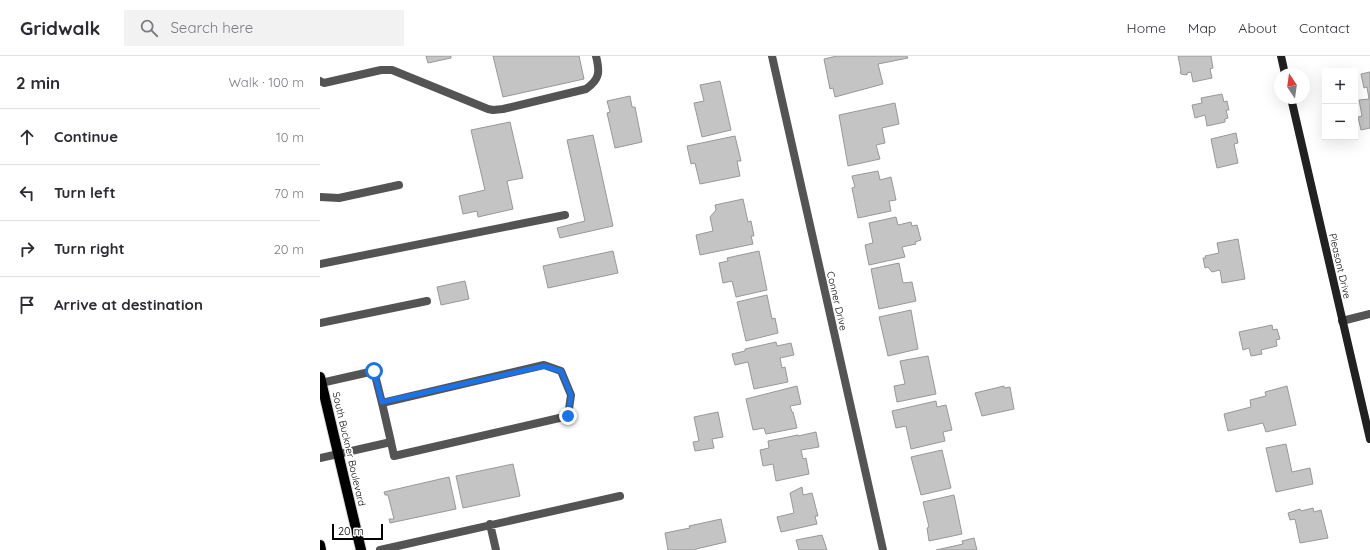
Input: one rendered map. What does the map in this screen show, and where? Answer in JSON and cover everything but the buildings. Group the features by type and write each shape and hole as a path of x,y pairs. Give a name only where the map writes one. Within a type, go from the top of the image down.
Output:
{"main road":[{"name":"South Buckner Boulevard","path":"321,380 337,454 361,550"},
{"path":"320,545 321,550"}],"street":[{"path":"320,81 324,83 381,70 392,70 493,110 503,109 586,89 594,83 598,77 599,68 596,56"},
{"name":"Conner Drive","path":"772,56 883,550"},
{"path":"1281,56 1284,68"},
{"name":"Pleasant Drive","path":"1292,104 1370,439"},
{"path":"320,197 339,198 399,185"},
{"path":"320,264 565,216"},
{"path":"320,323 427,301"},
{"path":"1342,320 1370,314"},
{"path":"321,380 374,371 394,456 568,416 571,395 561,371 544,366 382,402"},
{"path":"320,458 391,442"},
{"path":"380,550 490,524 620,496"},
{"path":"490,524 496,550"}],"route":[{"path":"374,371 382,402 544,366 561,371 571,395 568,416"}]}
